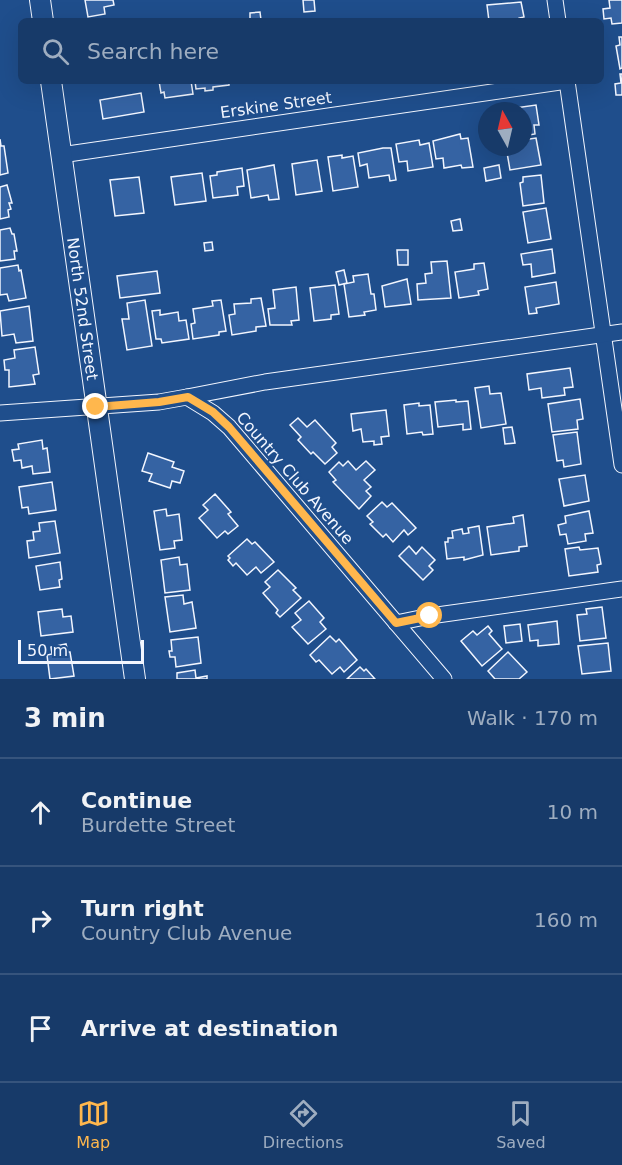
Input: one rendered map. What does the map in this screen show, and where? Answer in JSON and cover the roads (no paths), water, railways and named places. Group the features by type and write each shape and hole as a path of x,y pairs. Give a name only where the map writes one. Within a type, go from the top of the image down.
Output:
{"street":[{"path":"40,0 43,18"},
{"path":"555,0 558,18"},
{"name":"North 52nd Street","path":"51,84 135,679"},
{"name":"Erskine Street","path":"62,155 547,84"},
{"path":"567,84 622,465"},
{"path":"0,413 159,402 265,382 622,332"},
{"name":"Country Club Avenue","path":"188,397 213,412 229,427 444,679"},
{"path":"396,623 430,616 622,589"}]}
